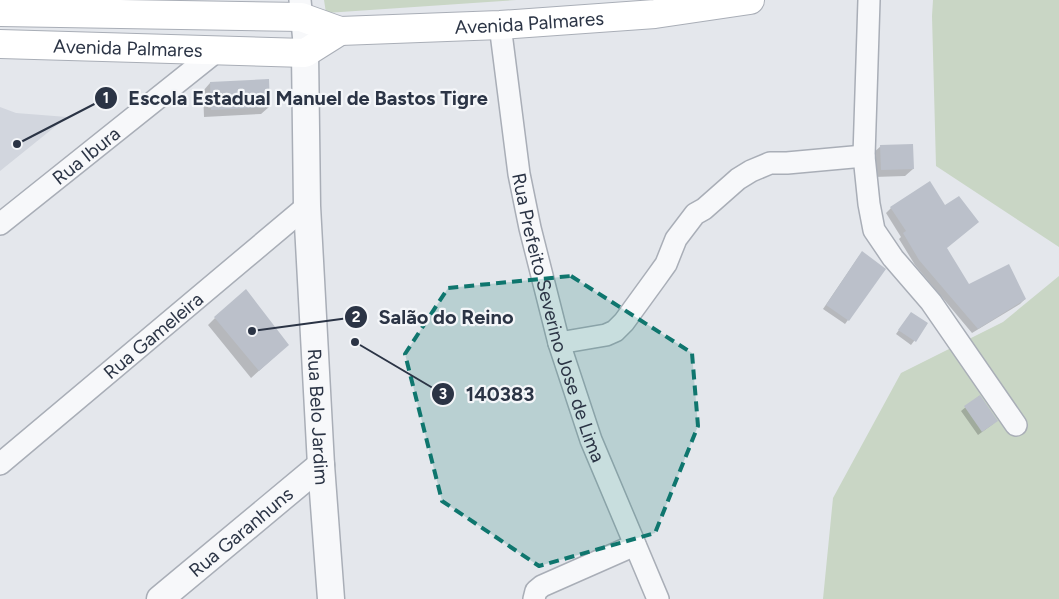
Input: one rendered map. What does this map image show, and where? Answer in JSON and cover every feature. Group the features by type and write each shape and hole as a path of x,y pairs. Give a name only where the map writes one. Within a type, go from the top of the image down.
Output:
{"main road":[{"name":"Avenida Palmares","path":"0,44 304,53 340,31 500,25 655,14 750,0"},
{"name":"Avenida Palmares","path":"0,12 301,9 340,31"}],"street":[{"path":"869,0 864,156 874,230 893,258 931,302 1016,425"},
{"path":"301,9 304,53"},
{"name":"Rua Prefeito Severino Jose de Lima","path":"500,25 519,174 530,228 559,343 591,440 658,599"},
{"name":"Rua Ibura","path":"0,224 218,50"},
{"name":"Rua Belo Jardim","path":"304,53 307,206 321,465 331,599"},
{"path":"559,343 606,335 615,331 624,322 666,264 676,239 695,214 704,210 738,179 760,165 770,162 796,162 864,156"},
{"name":"Rua Gameleira","path":"0,464 307,206"},
{"name":"Rua Garanhuns","path":"160,599 321,465"},
{"path":"534,599 536,591 542,586 635,546"}],"highlighted area":[{"path":"571,276 692,353 698,426 655,533 539,566 442,501 405,354 448,288"}],"shaded area":[{"path":"0,107 16,113 67,117 0,171"}],"green space":[{"path":"324,0 516,0 326,13"},
{"path":"933,0 1059,0 1059,247 936,166"},
{"path":"1059,276 1059,599 823,599 833,498 901,373 1003,322"}],"building":[{"path":"269,79 270,107 211,110 210,82"},
{"path":"913,144 914,169 881,170 880,145"},
{"path":"930,181 945,205 959,196 979,222 947,248 969,284 1009,264 1026,299 978,329 919,260 903,233 906,231 890,207"},
{"path":"862,251 886,269 849,321 826,305"},
{"path":"246,289 289,345 259,371 214,317"},
{"path":"911,312 928,323 916,342 898,330"},
{"path":"980,395 998,421 982,432 964,406"}],"place":[{"name":"Escola Estadual Manuel de Bastos Tigre","path":"17,144"},
{"name":"Salão do Reino","path":"252,331"},
{"name":"140383","path":"355,342"}]}
